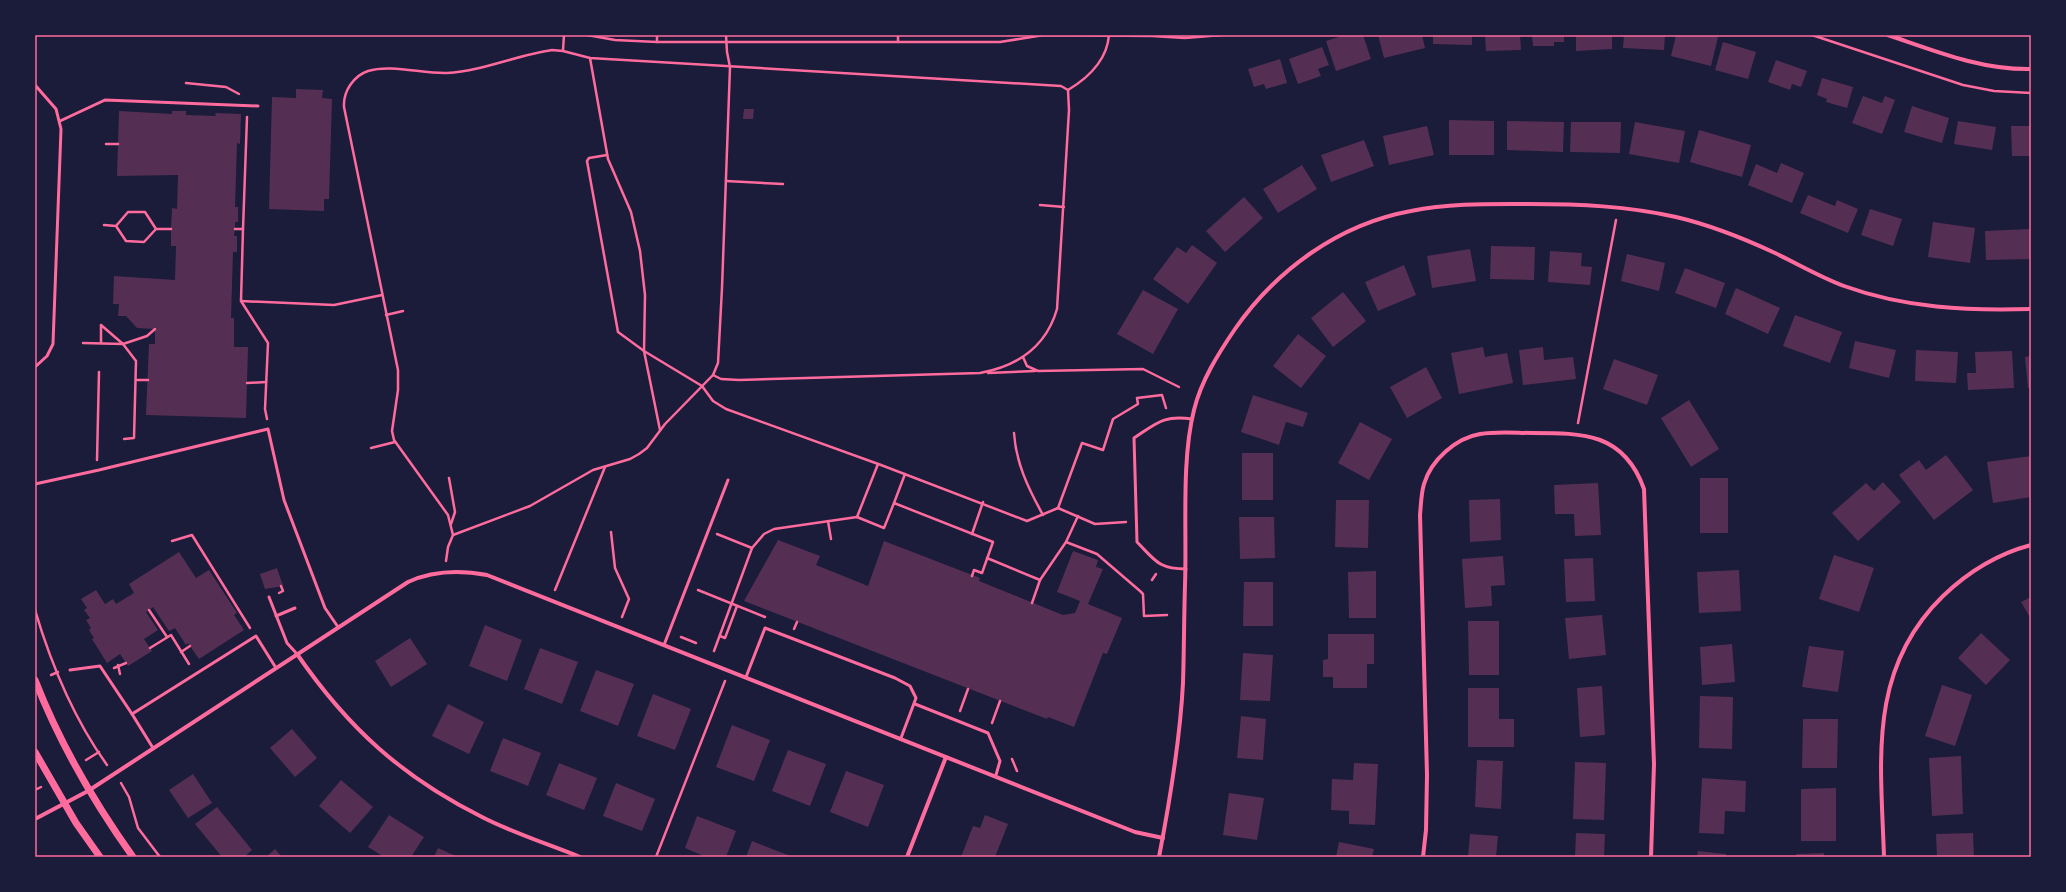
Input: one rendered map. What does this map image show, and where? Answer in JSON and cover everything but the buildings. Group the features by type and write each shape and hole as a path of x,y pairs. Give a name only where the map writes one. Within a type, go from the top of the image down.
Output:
{"street":[{"path":"1888,35 1981,65 2031,69"},
{"path":"1159,857 1174,766 1183,684 1187,471 1192,419 1202,384 1225,344 1253,305 1283,274 1310,253 1348,232 1385,217 1431,207 1476,204 1560,204 1609,206 1643,210 1690,221 1719,230 1761,247 1842,285 1884,298 1949,309 2031,309"},
{"path":"1423,857 1427,799 1420,515 1424,483 1432,468 1454,444 1481,434 1503,433 1569,433 1597,438 1610,443 1622,452 1632,464 1640,478 1645,501 1654,756 1651,857"},
{"path":"1884,857 1881,762 1884,714 1888,690 1896,664 1904,647 1921,619 1955,585 1991,560 2007,552 2031,545"},
{"path":"35,819 65,804 88,790 338,627 417,578 446,572 465,572 487,575 946,757 996,775 1135,832 1163,838"},
{"path":"297,654 351,724 381,751 418,780 483,818 580,857"},
{"path":"35,680 71,761 88,790 133,857"},
{"path":"35,752 65,804 100,857"},
{"path":"907,857 946,757"}],"lane":[{"path":"35,85 56,109 60,122 53,344 47,356 35,367"},
{"path":"60,122 105,100 258,106"},
{"path":"1186,569 1166,568 1156,561 1137,542 1134,438 1165,418 1174,417 1192,419"},
{"path":"35,484 268,429 284,500 324,608 338,627"},
{"path":"664,645 728,480"},
{"path":"269,597 287,643 297,654"},
{"path":"276,616 295,608"},
{"path":"746,677 765,628 895,678 913,690 916,698 901,738"},
{"path":"132,714 256,636 276,668"},
{"path":"70,670 100,666 153,748"},
{"path":"915,704 988,733 1000,761 996,775"}],"path":[{"path":"563,51 564,35"},
{"path":"587,35 615,40 657,42 1000,42 1032,36 1109,35 1184,38 1222,35"},
{"path":"657,35 657,42"},
{"path":"446,559 450,540 453,535 530,506 578,477 605,466 630,459 639,454 713,375 718,363 726,181 730,67 726,35"},
{"path":"898,35 898,42"},
{"path":"1068,90 1079,84 1096,66 1107,49 1109,35"},
{"path":"1812,35 1964,85 1994,91 2031,93"},
{"path":"453,535 451,524 441,506 395,442 392,431 398,380 344,107 344,99 350,86 361,74 376,69 433,73 461,72 544,51 563,51 590,58 1061,86 1068,90 1070,101 1057,309 1049,329 1039,343 1023,357 1011,364 980,373"},
{"path":"590,58 590,70 607,155 631,212 640,251 645,295 644,351 660,430"},
{"path":"186,83 226,87 241,96 246,105 247,117 241,301 268,343 265,408 268,429"},
{"path":"106,144 118,144"},
{"path":"607,155 590,158 586,161 602,253 618,332 644,351 702,386 714,401 726,409 892,469 1027,521 1058,508 1095,524 1122,523"},
{"path":"726,181 783,184"},
{"path":"1040,206 1064,207"},
{"path":"104,226 116,226 128,212 145,212 156,228"},
{"path":"1578,423 1616,220"},
{"path":"116,226 126,241 144,242 156,228"},
{"path":"156,228 171,229"},
{"path":"235,229 244,229"},
{"path":"241,301 334,305 382,295"},
{"path":"386,315 403,311"},
{"path":"101,343 102,325 123,344 136,361 134,438 124,439"},
{"path":"83,342 123,344 147,336 155,329"},
{"path":"1023,357 1027,366 1038,371"},
{"path":"713,375 721,378 739,380 1143,369 1179,387"},
{"path":"96,461 99,372"},
{"path":"136,380 148,380"},
{"path":"247,383 266,382"},
{"path":"1058,508 1082,443 1103,450 1113,419 1138,404 1137,398 1162,395 1164,400"},
{"path":"1014,433 1017,457 1021,470 1043,514"},
{"path":"371,448 395,442"},
{"path":"857,517 878,464"},
{"path":"892,469 895,464"},
{"path":"556,588 605,466"},
{"path":"714,651 752,548 756,542 768,531 857,517 884,528 905,474"},
{"path":"448,478 455,512 451,524"},
{"path":"1064,482 1068,483"},
{"path":"958,495 960,491"},
{"path":"894,503 993,542 982,573 974,570 972,576"},
{"path":"972,534 983,503"},
{"path":"1032,602 1040,580 1066,542 1078,516"},
{"path":"828,522 831,539"},
{"path":"611,532 615,568 629,599 622,615"},
{"path":"172,541 192,535 240,611"},
{"path":"732,540 752,548"},
{"path":"1066,542 1097,554 1140,591 1143,594 1144,616 1166,615"},
{"path":"987,558 1040,580"},
{"path":"720,636 726,638 737,606"},
{"path":"35,610 41,631 64,687 79,719 106,763"},
{"path":"149,610 167,637"},
{"path":"794,628 797,622"},
{"path":"150,648 171,635 190,666"},
{"path":"181,652 190,646"},
{"path":"111,670 118,665 126,663"},
{"path":"118,665 121,680"},
{"path":"656,857 725,680"},
{"path":"960,710 968,689"},
{"path":"992,723 1000,701"},
{"path":"85,761 99,752"},
{"path":"120,783 129,797 138,828 160,857"}]}
